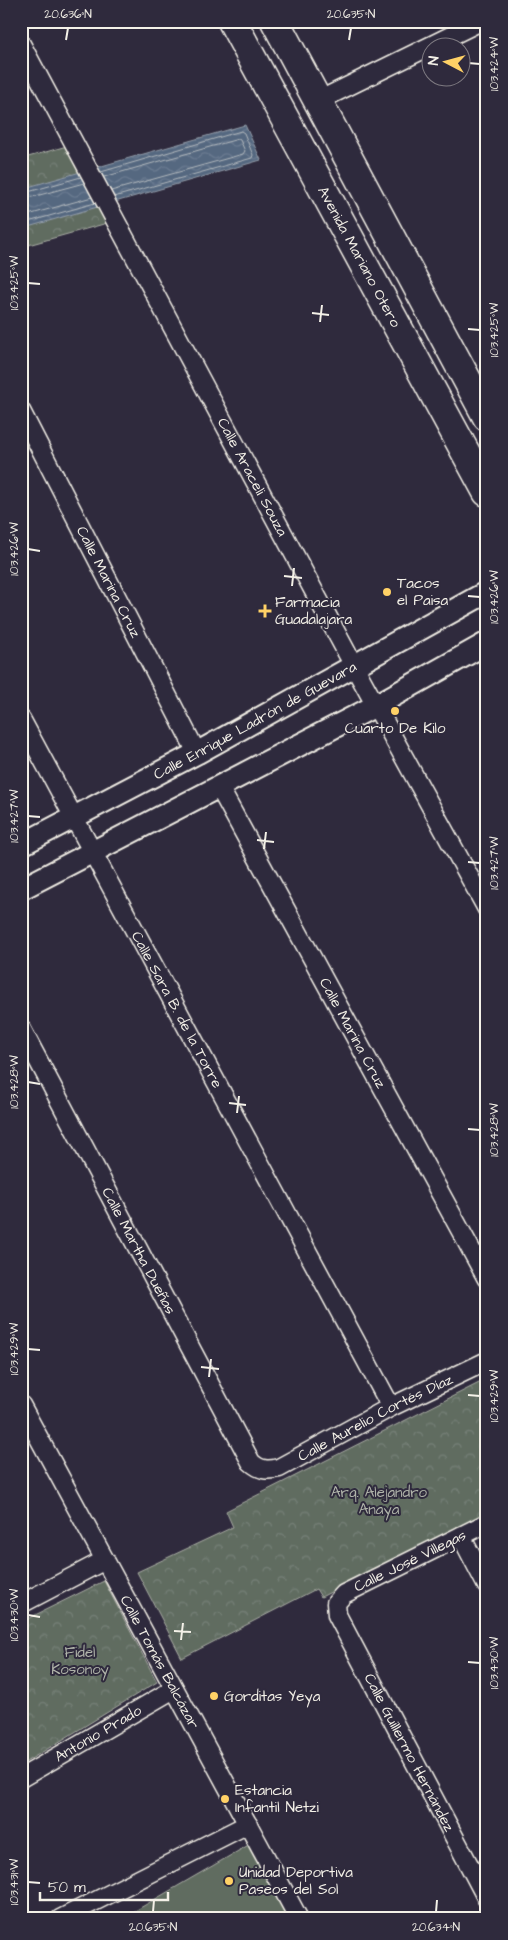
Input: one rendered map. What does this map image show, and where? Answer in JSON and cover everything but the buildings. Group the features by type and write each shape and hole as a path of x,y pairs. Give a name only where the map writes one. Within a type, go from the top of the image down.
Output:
{"main road":[{"name":"Avenida Mariano Otero","path":"232,21 487,492"},
{"path":"275,21 487,417"}],"street":[{"path":"318,101 481,21"},
{"name":"Calle Araceli Souza","path":"21,44 375,706 487,909"},
{"name":"Calle Marina Cruz","path":"21,411 197,753"},
{"name":"Calle Enrique Ladrón de Guevara","path":"21,845 197,753 487,592"},
{"path":"21,889 375,706 487,643"},
{"name":"Calle Sara B. de la Torre","path":"21,719 391,1407"},
{"name":"Calle Marina Cruz","path":"219,787 487,1279"},
{"name":"Calle Martha Dueñas","path":"21,1028 251,1462 263,1470"},
{"name":"Calle Aurelio Cortés Díaz","path":"263,1470 279,1468 391,1407 487,1361"},
{"name":"Calle Tomás Balcázar","path":"21,1405 26,1426 104,1560 299,1919"},
{"name":"Calle José Villegas","path":"336,1603 344,1594 487,1522"},
{"path":"461,1536 487,1586"},
{"path":"21,1604 104,1560"},
{"name":"Calle Guillermo Hernández","path":"336,1603 337,1615 487,1899"},
{"name":"Antonio Prado","path":"21,1778 174,1689"},
{"path":"60,1919 248,1824"}],"green space":[{"path":"74,144 111,222 21,247 21,159"},
{"name":"Arq. Alejandro Anaya","path":"487,1379 487,1513 321,1597 316,1589 182,1658 137,1572 233,1527 226,1511"},
{"name":"Fidel Kosonoy","path":"104,1581 157,1682 21,1765 21,1622"},
{"name":"Unidad Deportiva Paseos del Sol","path":"252,1843 293,1919 121,1919"}],"water":[{"path":"245,125 261,160 21,229 21,189"}],"place":[{"name":"Tacos el Paisa","path":"387,592"},
{"name":"Farmacia Guadalajara","path":"265,611"},
{"name":"Cuarto De Kilo","path":"395,711"},
{"name":"Gorditas Yeya","path":"214,1696"},
{"name":"Estancia Infantil Netzi","path":"225,1799"},
{"name":"Unidad Deportiva Paseos del Sol","path":"229,1881"}]}
